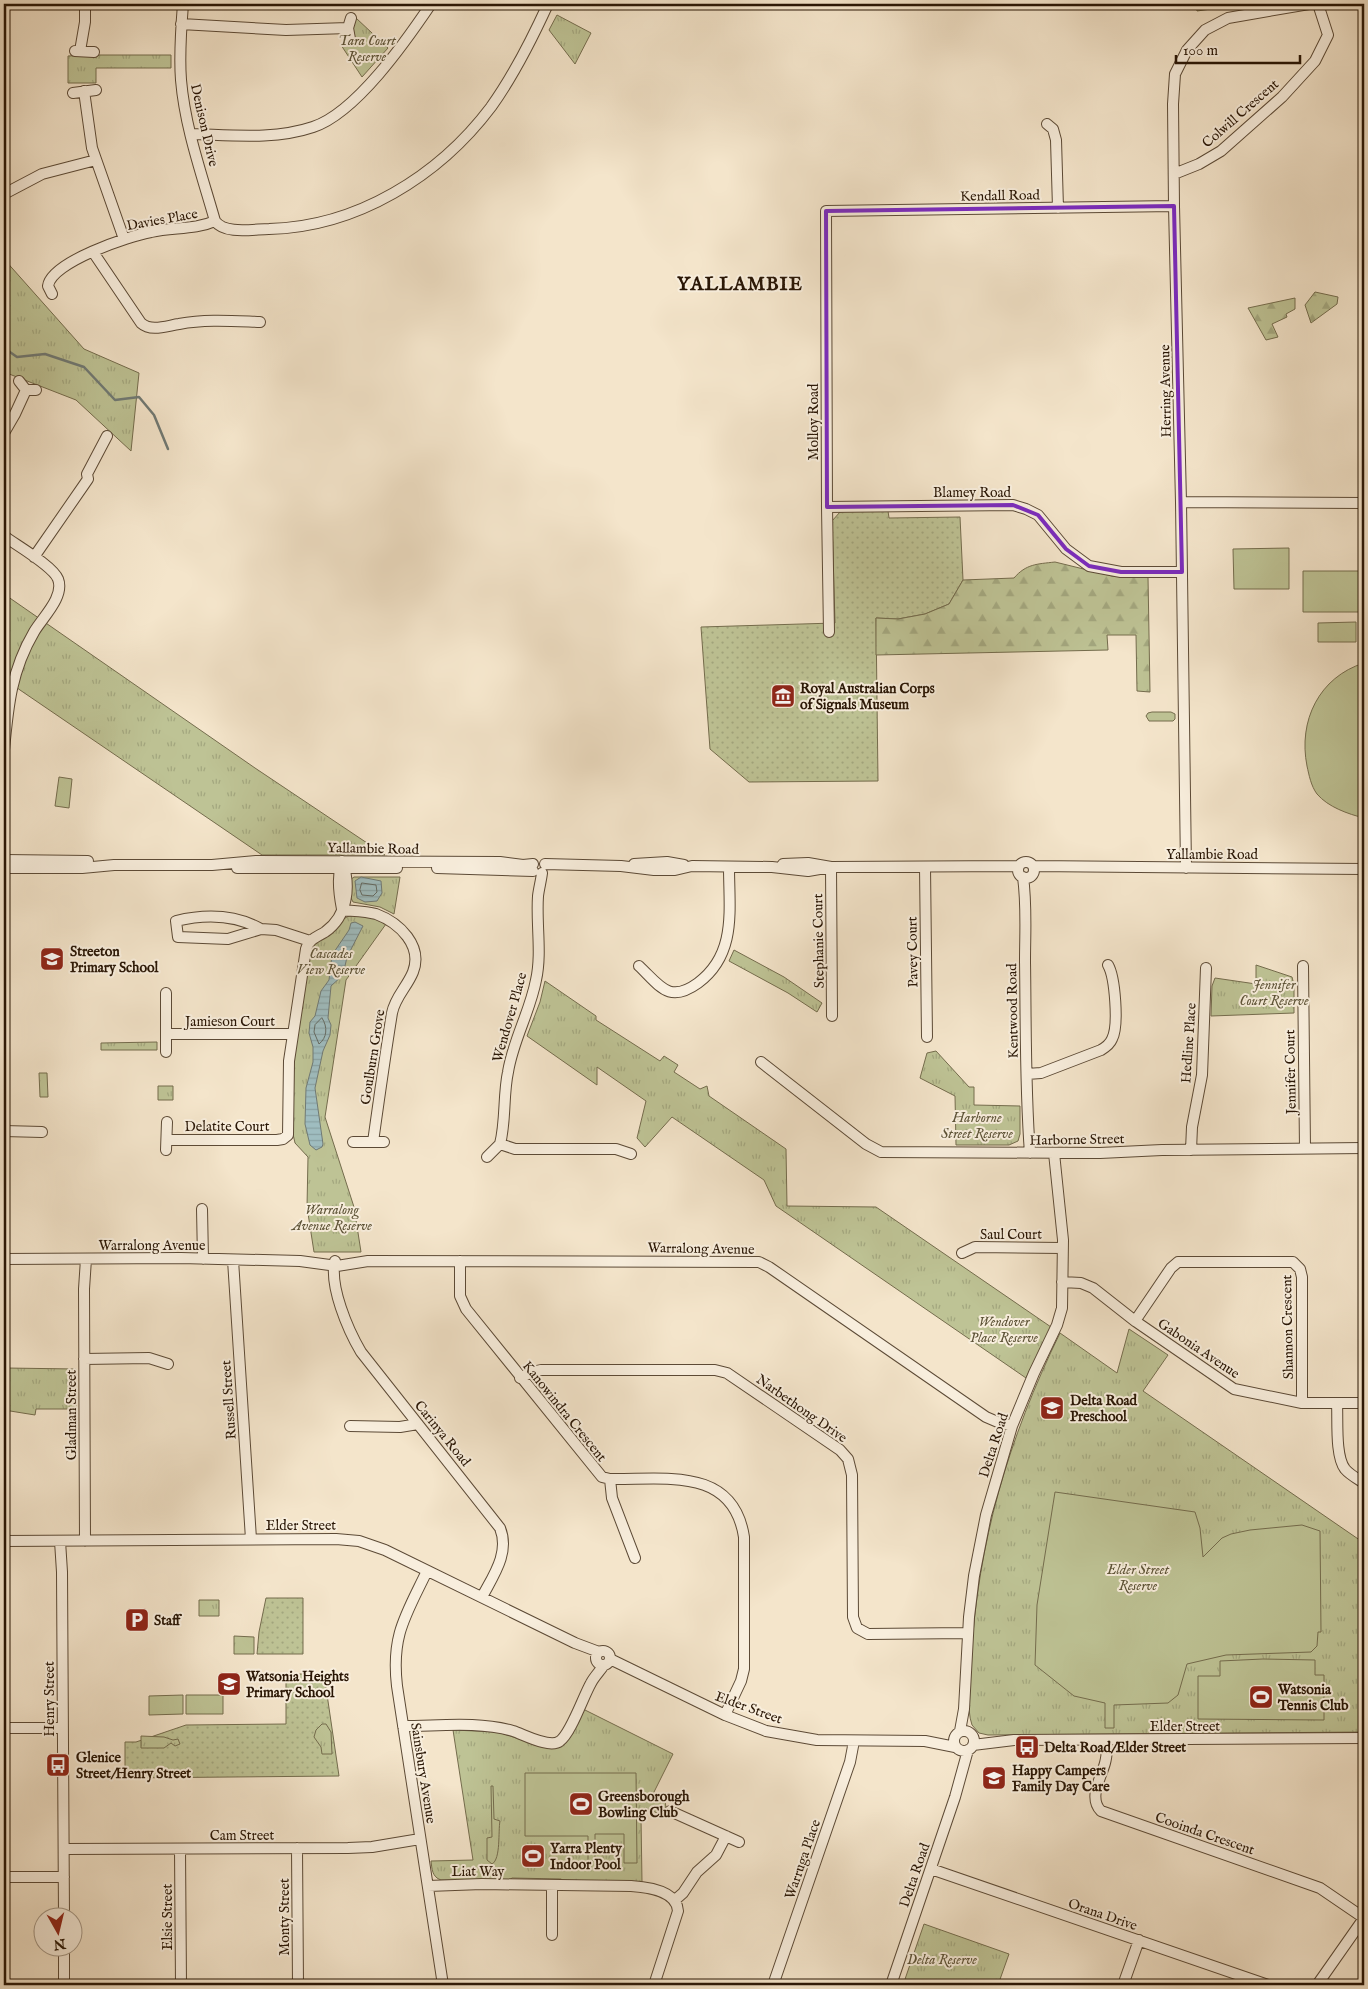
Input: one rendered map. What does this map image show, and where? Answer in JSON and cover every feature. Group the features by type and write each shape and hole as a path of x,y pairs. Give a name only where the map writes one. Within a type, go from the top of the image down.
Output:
{"street":[{"path":"86,4 85,22 77,51 94,52"},
{"name":"Denison Drive","path":"183,4 181,81 191,134 215,221"},
{"path":"191,134 269,134 300,130 324,122 346,106 367,86 410,34 431,4"},
{"path":"215,221 220,226 229,229 292,228 342,216 366,207 398,191 450,152 491,107 529,43 548,4"},
{"name":"Herring Avenue","path":"1186,868 1181,502 1174,206 1173,104 1175,74 1187,50 1205,30 1228,18 1309,4"},
{"name":"Colwill Crescent","path":"1174,174 1199,164 1221,151 1282,97 1315,61 1328,35 1318,4"},
{"path":"181,24 349,34 351,18"},
{"path":"96,90 79,92 96,160 124,239"},
{"path":"1047,124 1053,129 1056,140 1058,208"},
{"path":"4,194 42,174 96,160"},
{"name":"Kendall Road","path":"826,211 1174,206"},
{"name":"Molloy Road","path":"826,211 829,632"},
{"name":"Davies Place","path":"52,294 48,286 50,277 74,261 93,252 124,239 165,229 204,226 215,221"},
{"path":"93,252 141,323 146,326 156,328 205,320 260,322"},
{"path":"246,322 246,333"},
{"path":"4,433 31,390 19,381"},
{"path":"34,557 88,479 87,474 107,436"},
{"path":"1181,502 1364,503"},
{"name":"Blamey Road","path":"827,507 1013,505 1026,508 1038,515 1066,549 1089,566 1121,572 1182,572"},
{"path":"4,536 55,574 58,578 60,589 56,600 34,632 19,662 9,696 5,719 4,750"},
{"name":"Yallambie Road","path":"4,860 68,860 114,864 212,865 256,861 342,866 500,862 539,869 577,866 621,866 658,862 692,866 729,867 772,867 792,863 808,863 830,867 989,867 1026,872 1060,868 1364,869"},
{"name":"Yallambie Road","path":"4,868 82,868 114,864"},
{"path":"294,1034 306,949 310,941 330,928 342,910 347,895 342,866"},
{"path":"639,966 661,988 669,993 684,992 708,974 718,961 727,942 729,926 729,867"},
{"name":"Stephanie Court","path":"830,867 832,1016"},
{"name":"Pavey Court","path":"925,867 927,1037"},
{"name":"Wendover Place","path":"500,1144 504,1125 505,1091 511,1056 536,978 539,869"},
{"name":"Kentwood Road","path":"1026,872 1027,1153"},
{"name":"Goulburn Grove","path":"342,910 369,913 383,917 409,938 415,953 412,975 393,1007 372,1142"},
{"path":"260,929 251,924 222,917 199,917 176,921 178,937 228,938 260,929 276,930 310,941"},
{"path":"1026,1074 1047,1071 1101,1050 1109,1045 1115,1029 1113,978 1108,965"},
{"name":"Jennifer Court","path":"1303,966 1305,1149"},
{"name":"Hedline Place","path":"1191,1150 1192,1127 1202,1075 1206,968"},
{"name":"Jamieson Court","path":"166,993 166,1052"},
{"name":"Jamieson Court","path":"166,1034 294,1034"},
{"name":"Delatite Court","path":"167,1122 167,1145 277,1140 286,1137 289,1128 289,1068 294,1034"},
{"name":"Harborne Street","path":"760,1062 876,1150 888,1153 1058,1154 1364,1148"},
{"path":"4,1131 42,1132"},
{"path":"353,1142 384,1142"},
{"path":"487,1157 500,1144 514,1149 616,1148 631,1154"},
{"name":"Delta Road","path":"891,1985 955,1797 961,1772 964,1741 967,1633 974,1576 984,1523 1011,1430 1032,1378 1057,1325 1062,1308 1062,1248 1057,1196 1058,1154"},
{"path":"202,1209 203,1259"},
{"name":"Saul Court","path":"962,1253 975,1247 1062,1248"},
{"name":"Warralong Avenue","path":"4,1259 300,1261 315,1258 336,1264 353,1258 368,1261 758,1262 986,1417 1011,1430"},
{"name":"Gladman Street","path":"84,1259 85,1541"},
{"name":"Russell Street","path":"233,1260 251,1539"},
{"name":"Kanowindra Crescent","path":"460,1261 460,1290 463,1304 520,1378 602,1477 610,1480 698,1481 708,1484 723,1494 739,1515 745,1544 745,1664 741,1681 724,1715"},
{"name":"Shannon Crescent","path":"1135,1322 1171,1268 1178,1262 1293,1262 1300,1269 1302,1276 1302,1403"},
{"name":"Carinya Road","path":"336,1264 337,1287 344,1320 358,1347 497,1522 503,1534 502,1553 482,1598"},
{"name":"Gabonia Avenue","path":"1062,1282 1088,1285 1135,1322 1229,1387 1302,1403 1364,1403"},
{"path":"84,1359 149,1358 168,1364"},
{"name":"Narbethong Drive","path":"520,1378 541,1370 715,1370 732,1376 840,1450 848,1459 852,1474 853,1617 857,1628 868,1634 967,1633"},
{"path":"1338,1404 1339,1454 1342,1464 1348,1472 1364,1483"},
{"path":"350,1426 418,1424"},
{"path":"610,1480 612,1498 635,1558"},
{"name":"Elder Street","path":"4,1541 352,1540 379,1548 575,1643 602,1660 632,1670 724,1715 750,1726 817,1740 964,1741 1361,1737"},
{"name":"Henry Street","path":"60,1541 64,1906"},
{"name":"Sainsbury Avenue","path":"427,1571 404,1619 396,1642 395,1673 444,1985"},
{"path":"403,1726 489,1726 555,1744 564,1736 602,1660"},
{"path":"4,1728 63,1728"},
{"name":"Cooinda Crescent","path":"1108,1740 1106,1762 1095,1797 1096,1805 1101,1811 1320,1888 1364,1918"},
{"name":"Warruga Place","path":"773,1985 850,1762 854,1741"},
{"path":"668,1810 739,1842"},
{"path":"654,1985 677,1914 678,1908 675,1900 686,1890 697,1872 716,1855 726,1836"},
{"name":"Cam Street","path":"64,1850 359,1848 420,1839"},
{"name":"Monty Street","path":"297,1848 298,1985"},
{"name":"Elsie Street","path":"180,1849 181,1985"},
{"name":"Orana Drive","path":"930,1869 1268,1985"},
{"path":"4,1877 64,1877"},
{"name":"Liat Way","path":"428,1886 482,1884 635,1886 666,1894 675,1900"},
{"path":"552,1886 552,1936"},
{"path":"1317,1985 1364,1918"},
{"path":"1123,1985 1138,1940"},
{"path":"64,1956 64,1985"}],"highlighted area":[{"path":"1174,206 1182,572 1121,572 1089,566 1066,549 1038,515 1013,505 827,507 826,211"}],"green space":[{"path":"1196,4 1247,4 1197,11"},
{"path":"557,15 591,33 575,64 549,30"},
{"name":"Tara Court Reserve","path":"356,18 388,48 362,77 341,45 355,40 353,26"},
{"path":"171,55 171,68 96,68 96,83 68,83 68,56"},
{"path":"4,259 84,349 139,373 131,451 76,400 4,372"},
{"path":"1315,292 1338,297 1337,304 1311,323 1305,305"},
{"path":"1295,298 1295,309 1286,314 1287,317 1272,324 1278,337 1266,340 1248,308"},
{"path":"888,511 889,518 960,517 963,580 949,604 925,614 898,619 876,618 878,781 749,782 710,749 701,627 835,623 832,521 840,512"},
{"path":"1289,548 1289,589 1234,589 1233,549"},
{"path":"1055,562 1112,576 1148,577 1150,692 1137,691 1136,635 1107,635 1108,650 876,655 876,618 898,619 925,614 949,604 963,580 1014,578 1028,567"},
{"path":"1303,571 1360,571 1360,612 1303,612"},
{"path":"4,594 255,768 385,855 262,855 20,690 4,678"},
{"path":"1356,622 1356,642 1318,642 1318,623"},
{"path":"1364,663 1364,818 1332,806 1317,794 1309,777 1305,749 1309,717 1315,703 1335,679 1348,670"},
{"path":"1152,712 1171,712 1175,714 1175,719 1173,721 1149,721 1146,716"},
{"path":"59,777 72,779 69,808 55,806"},
{"path":"354,877 400,877 394,914 380,907 353,902 350,896 350,880"},
{"name":"Cascades View Reserve","path":"349,916 369,916 386,924 346,980 325,1117 354,1207 361,1252 314,1252 307,1207 308,1157 295,1143 293,1134 293,1062 309,956 313,944 343,919"},
{"path":"734,950 784,977 822,1003 817,1012 788,993 729,961"},
{"name":"Jennifer Court Reserve","path":"1256,965 1292,977 1294,985 1294,1013 1211,1016 1212,986 1215,978 1256,984"},
{"name":"Wendover Place Reserve","path":"545,981 596,1016 596,1020 660,1061 664,1056 678,1065 674,1072 700,1089 707,1086 709,1096 786,1149 787,1206 876,1207 1051,1327 1026,1378 776,1206 764,1180 672,1117 645,1147 637,1138 646,1101 597,1067 597,1085 527,1036 540,1002"},
{"path":"157,1042 157,1050 101,1050 101,1043"},
{"name":"Harborne Street Reserve","path":"936,1051 969,1087 974,1087 974,1105 1020,1106 1020,1134 1018,1141 1009,1145 956,1145 955,1096 920,1078 927,1053"},
{"path":"39,1073 47,1073 48,1097 40,1097"},
{"path":"158,1086 173,1086 173,1100 158,1100"},
{"name":"Elder Street Reserve","path":"1129,1329 1168,1355 1143,1391 1364,1543 1364,1732 988,1735 979,1733 972,1725 969,1710 969,1684 981,1574 999,1492 1025,1412 1060,1333 1117,1373"},
{"path":"6,1368 76,1369 76,1409 36,1409 35,1415 4,1410 4,1371"},
{"path":"1055,1492 1195,1512 1200,1528 1203,1557 1222,1538 1231,1534 1250,1530 1302,1525 1320,1531 1321,1632 1318,1632 1317,1646 1311,1652 1226,1655 1187,1664 1178,1695 1168,1703 1114,1705 1114,1728 1105,1728 1105,1703 1074,1696 1035,1665 1037,1605"},
{"path":"266,1598 303,1598 303,1654 257,1654 259,1632"},
{"path":"199,1600 219,1600 219,1616 199,1616"},
{"path":"234,1636 254,1637 254,1654 234,1654"},
{"name":"Watsonia Tennis Club","path":"1263,1659 1315,1660 1315,1675 1324,1675 1324,1720 1198,1719 1198,1676 1220,1676 1220,1661"},
{"path":"286,1674 324,1674 339,1776 125,1778 125,1742 136,1742 186,1725 286,1724"},
{"path":"183,1695 183,1714 149,1715 149,1696"},
{"path":"186,1695 223,1695 223,1714 186,1714"},
{"path":"583,1709 673,1754 653,1794 665,1800 664,1816 646,1808 641,1818 642,1882 565,1882 561,1879 512,1878 508,1881 441,1880 436,1877 431,1861 473,1860 453,1730 498,1732 547,1748 557,1747"},
{"path":"322,1724 326,1724 331,1732 332,1754 322,1754 321,1747 314,1737 316,1730"},
{"path":"141,1736 178,1739 180,1744 175,1746 171,1743 164,1748 141,1748"},
{"name":"Greensborough Bowling Club","path":"525,1773 636,1773 637,1863 624,1863 624,1834 595,1834 595,1861 588,1861 588,1836 525,1836"},
{"path":"491,1786 493,1786 494,1819 500,1821 497,1857 492,1864 487,1860 487,1838 492,1837"},
{"name":"Delta Reserve","path":"924,1924 1009,1954 998,1985 903,1985"}],"water":[{"path":"361,877 381,881 382,893 377,901 365,902 357,898 355,881"},
{"path":"355,922 363,926 347,957 343,975 331,986 328,1018 331,1025 330,1035 323,1051 315,1088 323,1144 322,1147 316,1150 310,1145 305,1124 306,1088 313,1062 313,1047 309,1033 310,1022 315,1016 321,991 329,980 332,955 349,930 351,923"}],"waterway":[{"path":"4,339 7,350 17,357 45,354 84,367 115,400 139,397 154,415 168,449"}],"place":[{"name":"Royal Australian Corps of Signals Museum","path":"783,696"},
{"name":"Streeton Primary School","path":"52,959"},
{"name":"Delta Road Preschool","path":"1052,1408"},
{"name":"Staff","path":"137,1620"},
{"name":"Watsonia Heights Primary School","path":"229,1684"},
{"name":"Watsonia Tennis Club","path":"1261,1697"},
{"name":"Delta Road/Elder Street","path":"1027,1747"},
{"name":"Glenice Street/Henry Street","path":"58,1765"},
{"name":"Happy Campers Family Day Care","path":"994,1778"},
{"name":"Greensborough Bowling Club","path":"581,1804"},
{"name":"Yarra Plenty Indoor Pool","path":"533,1856"}],"district":[{"name":"YALLAMBIE","path":"740,283"}],"park label":[{"name":"Warralong Avenue Reserve","path":"332,1218"}]}
